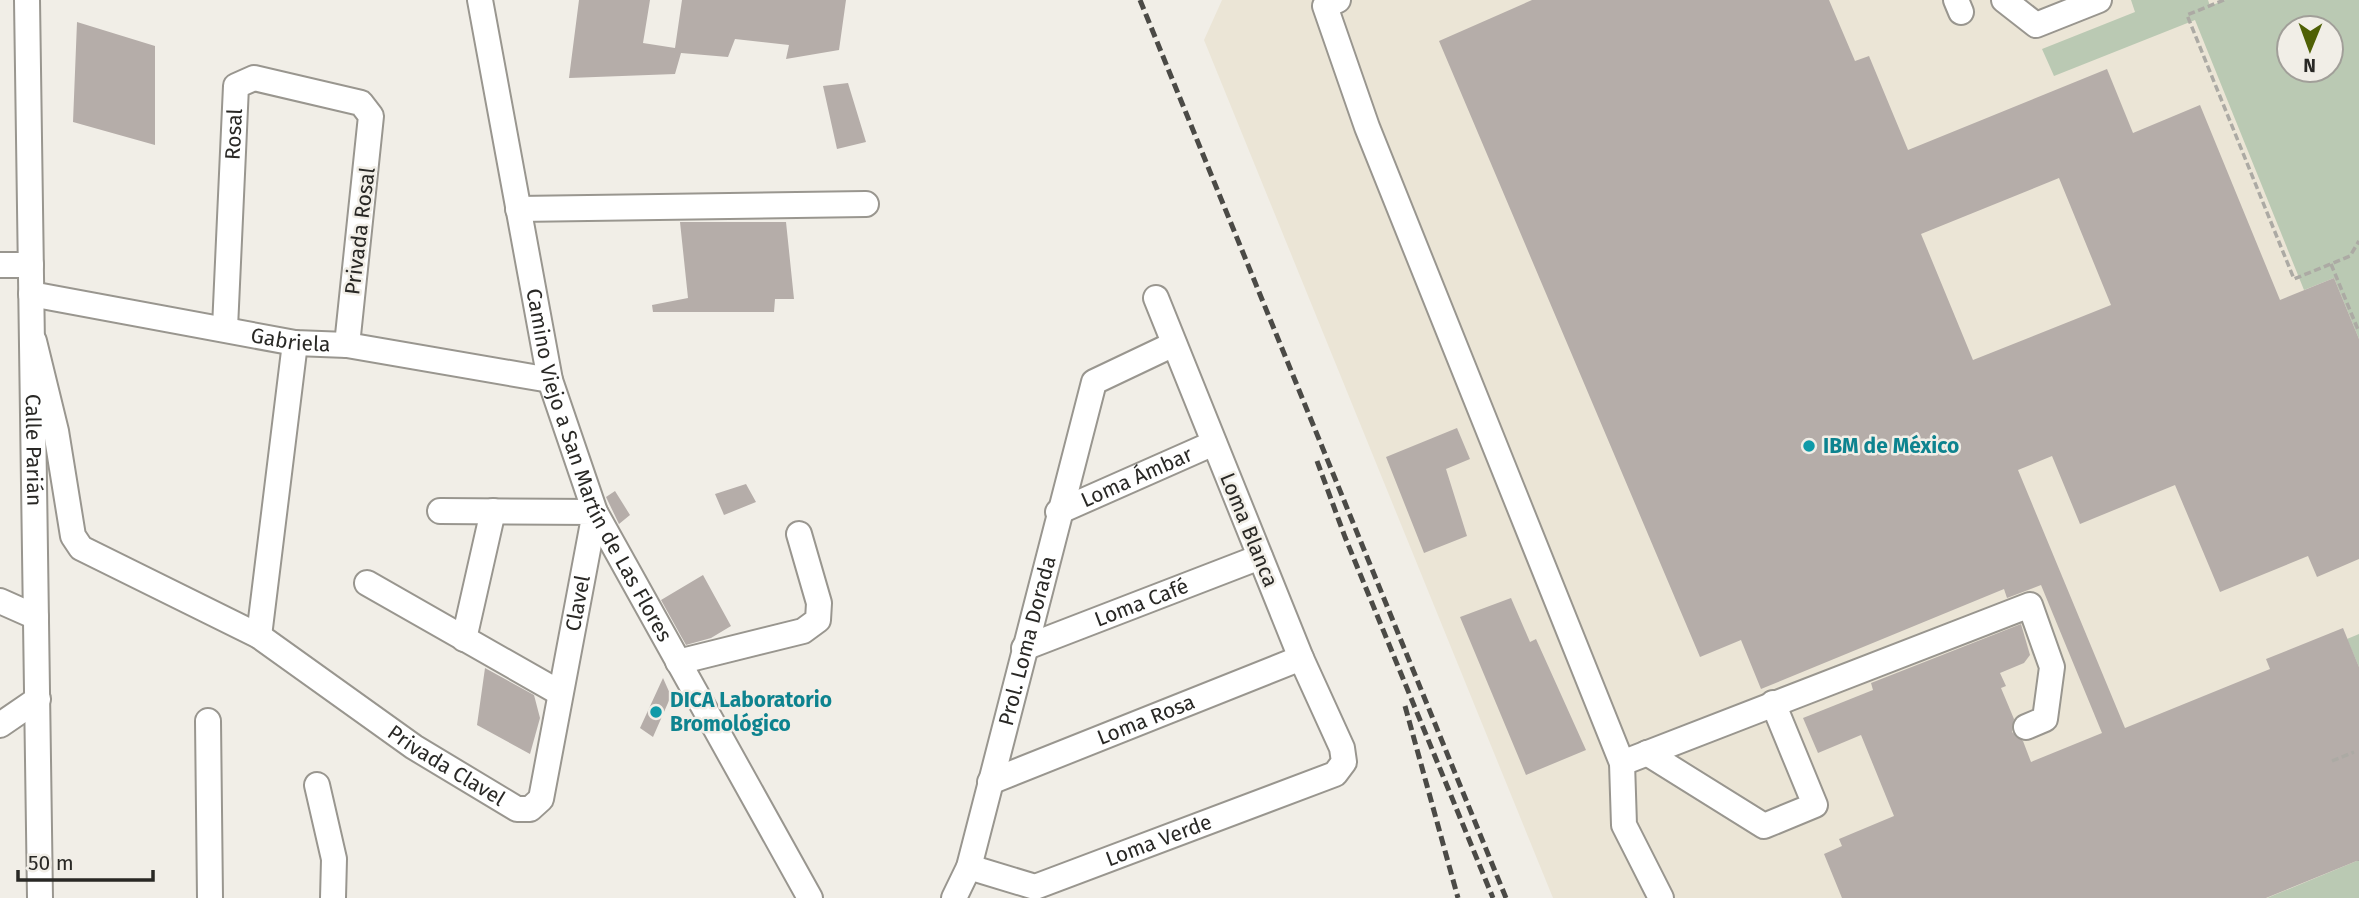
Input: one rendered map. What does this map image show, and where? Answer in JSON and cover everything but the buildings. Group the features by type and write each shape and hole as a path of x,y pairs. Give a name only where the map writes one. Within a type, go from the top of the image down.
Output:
{"street":[{"name":"Calle Parián","path":"27,0 40,898"},
{"name":"Camino Viejo a San Martín de Las Flores","path":"480,0 550,380 595,512 810,898"},
{"path":"2004,0 2036,25 2099,0"},
{"path":"1329,2 1367,127 1622,763 1625,825 1661,898"},
{"name":"Rosal","path":"225,328 236,86 254,78 361,103 371,116"},
{"name":"Privada Rosal","path":"347,345 371,116"},
{"path":"518,209 866,204"},
{"path":"0,265 31,265"},
{"name":"Gabriela","path":"31,294 295,343 347,345 550,380"},
{"name":"Loma Blanca","path":"1156,298 1301,658 1342,748 1343,762"},
{"name":"Privada Clavel","path":"34,341 56,431 73,536 81,548 259,636 414,747 517,808 530,809 541,799 560,693"},
{"path":"259,636 295,343"},
{"name":"Prol. Loma Dorada","path":"954,898 969,867 1058,512 1094,382 1174,344"},
{"name":"Loma Ámbar","path":"1058,512 1214,443"},
{"path":"440,511 595,512"},
{"path":"464,639 494,511"},
{"name":"Clavel","path":"560,693 595,512"},
{"path":"678,662 803,631 818,620 819,603 799,534"},
{"name":"Loma Café","path":"1024,648 1260,557"},
{"path":"366,583 560,693"},
{"path":"0,601 36,617"},
{"path":"1622,763 2030,605 2052,667 2045,719 2026,727"},
{"name":"Loma Rosa","path":"990,782 1301,658"},
{"path":"0,725 37,699"},
{"path":"1647,753 1764,825 1815,805 1773,703"},
{"path":"208,721 210,898"},
{"name":"Loma Verde","path":"969,867 1035,887 1335,774 1343,762"},
{"path":"317,785 334,859 333,898"}],"path":[{"path":"2224,0 2187,15 2294,279 2350,256 2359,241"},
{"path":"2331,264 2359,332"},
{"path":"2332,761 2354,752"}],"shaded area":[{"path":"1222,0 2359,0 2359,898 1553,898 1204,40"}],"green space":[{"path":"2131,0 2208,0 2210,6 2225,0 2359,0 2359,339 2334,278 2304,290 2195,20 2054,76 2042,49 2135,12"},
{"path":"2359,634 2359,667 2347,639"},
{"path":"2359,860 2359,898 2267,898"}],"railway":[{"path":"1140,0 1506,898"},
{"path":"1317,461 1345,537 1493,898"},
{"path":"1405,706 1458,898"}],"place":[{"name":"IBM de México","path":"1809,446"},
{"name":"DICA Laboratorio Bromológico","path":"656,712"}]}
